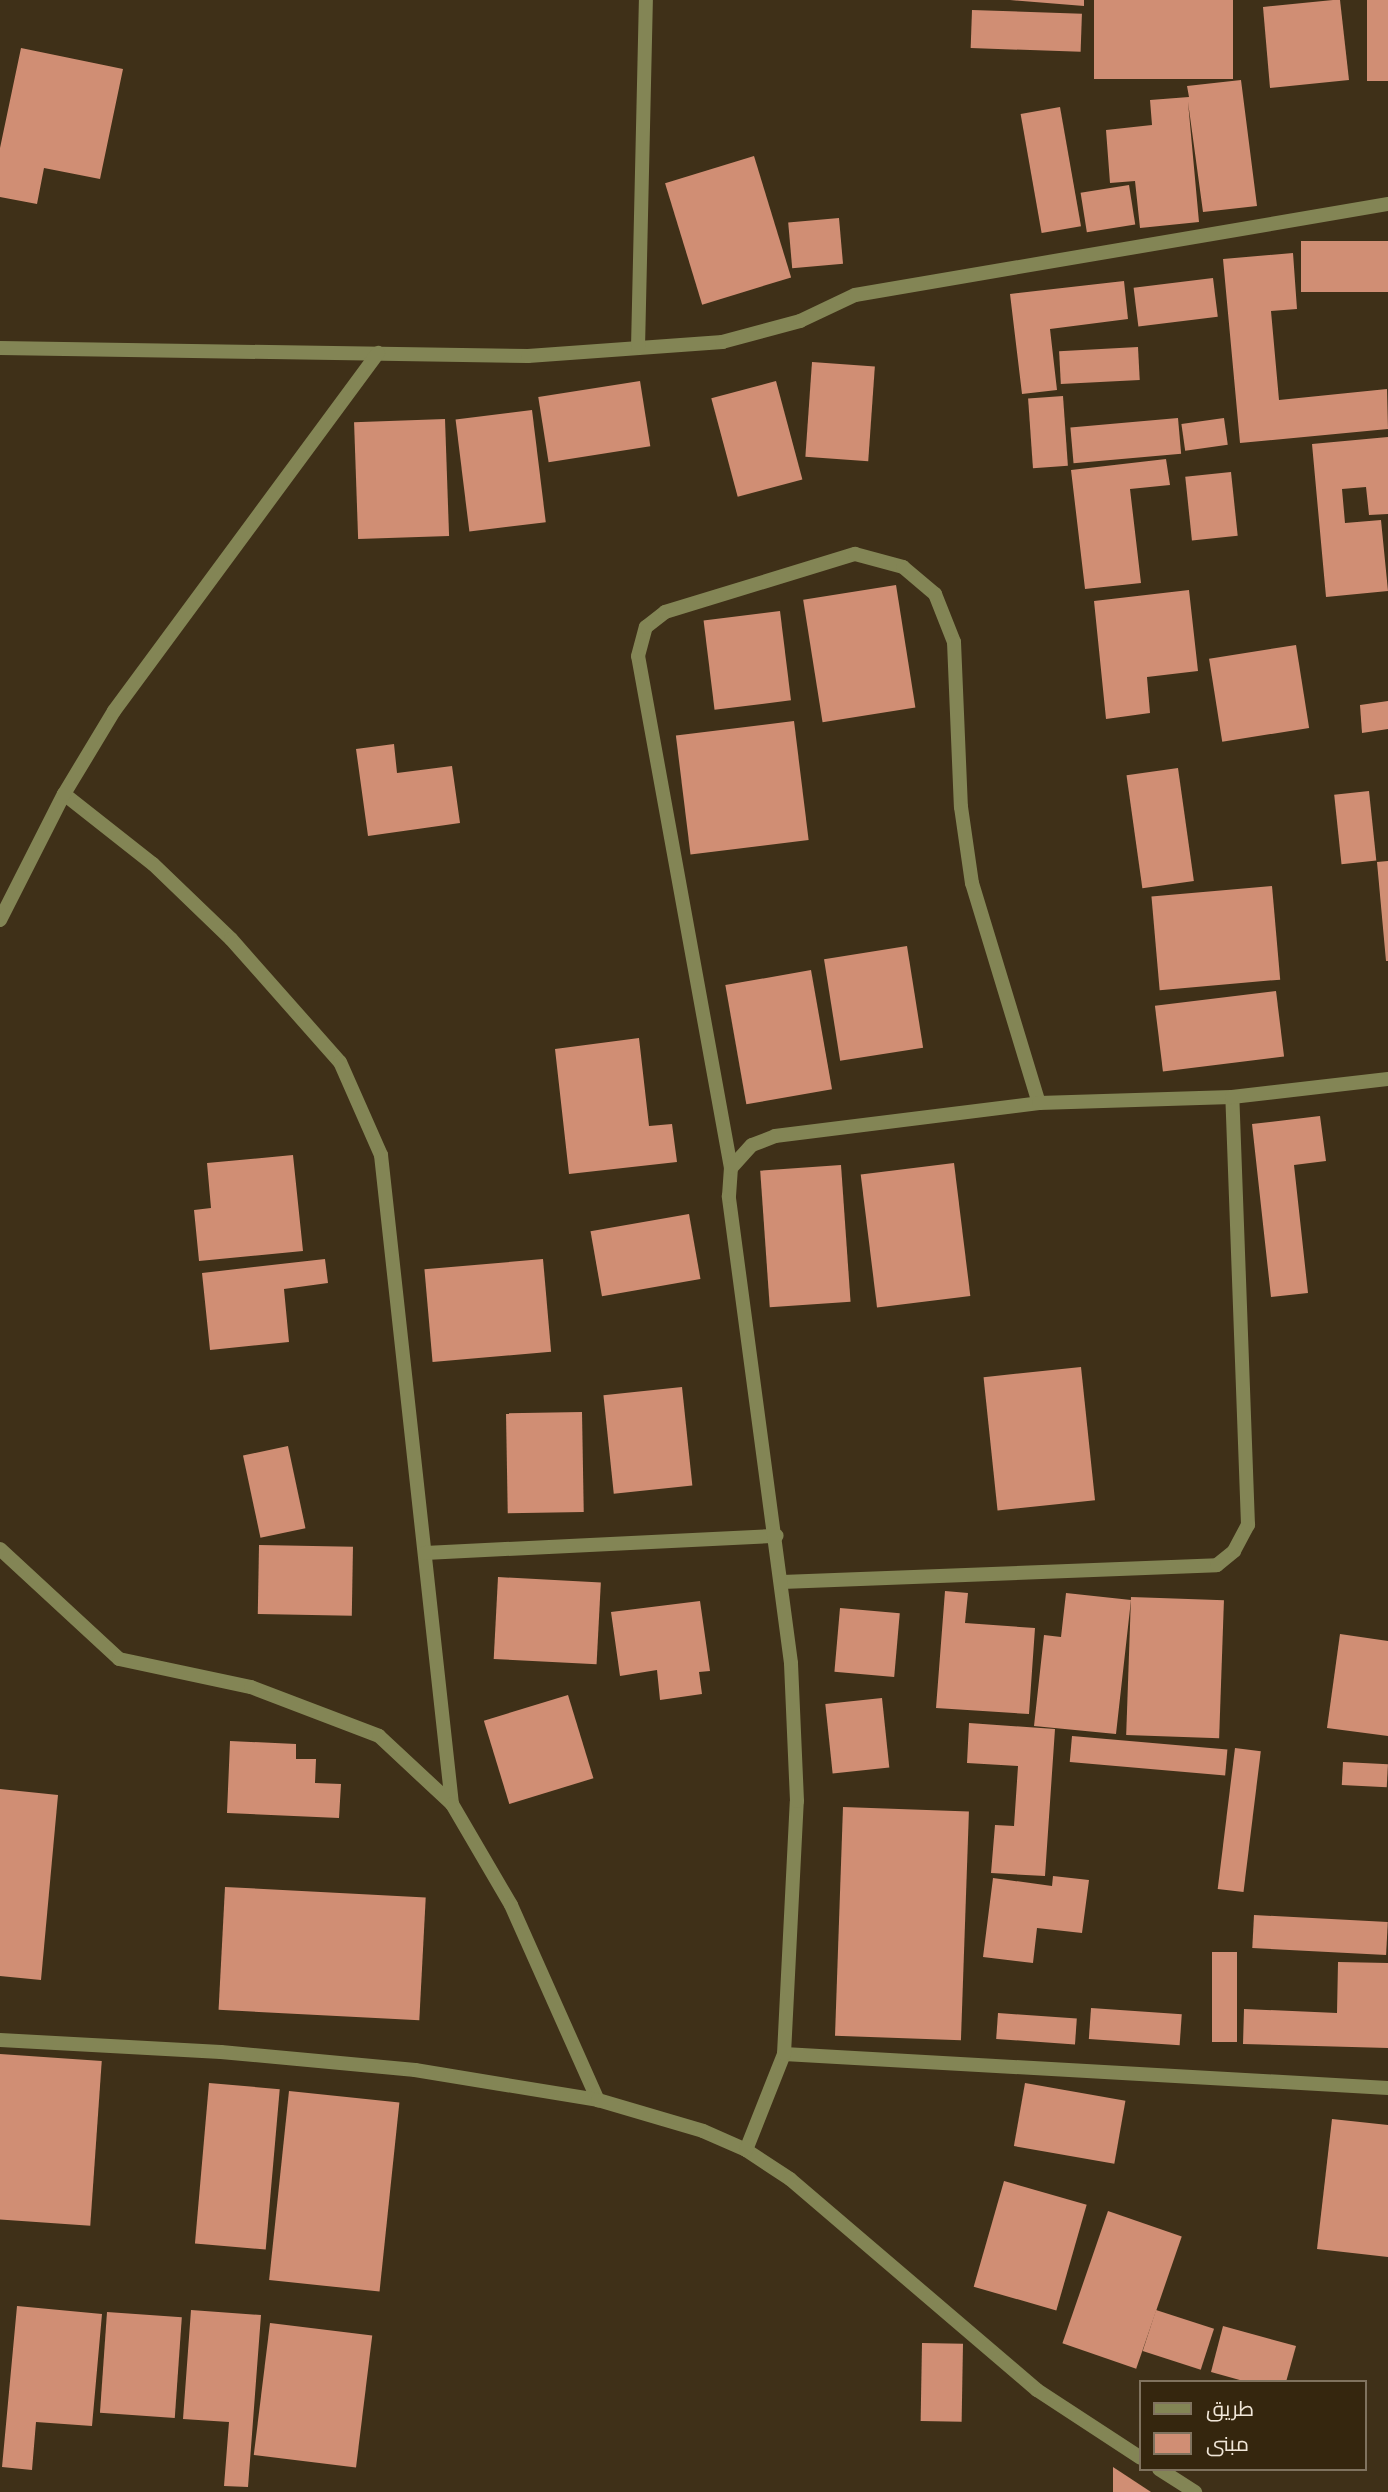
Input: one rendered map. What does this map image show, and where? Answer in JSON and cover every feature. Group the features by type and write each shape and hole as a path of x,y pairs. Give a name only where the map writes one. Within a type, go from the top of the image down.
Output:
{"street":[{"path":"638,348 646,0"},
{"path":"0,348 528,356 722,342 800,321 867,292 1388,204"},
{"path":"0,920 64,794 114,710 378,353"},
{"path":"747,2150 785,2054 797,1801 782,1582 729,1196 731,1168 638,656 646,628 665,612 855,554 903,567 935,594 954,642 961,807 972,883 1039,1103"},
{"path":"64,794 153,864 231,939 340,1062 381,1155 452,1804"},
{"path":"731,1168 752,1145 775,1136 1039,1103 1232,1097 1388,1079"},
{"path":"782,1582 1217,1565 1234,1551 1248,1525 1232,1097"},
{"path":"425,1553 777,1536"},
{"path":"0,1549 119,1659 251,1687 380,1736 452,1804 511,1905 598,2100"},
{"path":"0,2040 222,2052 401,2068 598,2100 747,2150 790,2179 1037,2390 1140,2457"},
{"path":"785,2054 1388,2088"},
{"path":"1162,2471 1195,2492"}],"building":[{"path":"1010,0 1084,0 1084,6"},
{"path":"1094,0 1233,0 1233,79 1094,79"},
{"path":"1340,0 1349,80 1270,88 1263,7"},
{"path":"1367,0 1388,0 1388,81 1367,81"},
{"path":"972,10 1082,14 1081,52 971,48"},
{"path":"21,48 123,69 100,179 44,168 37,204 0,197 0,148"},
{"path":"1241,80 1257,206 1203,212 1188,102 1199,222 1140,228 1135,181 1110,183 1106,130 1152,125 1150,100 1189,97 1187,86"},
{"path":"1060,107 1081,226 1042,233 1021,114"},
{"path":"754,156 791,277 702,305 665,183"},
{"path":"1129,185 1135,225 1087,232 1081,193"},
{"path":"839,218 843,264 792,268 788,222"},
{"path":"1301,241 1388,241 1388,292 1301,292"},
{"path":"1293,253 1297,309 1271,311 1279,400 1387,389 1388,429 1240,443 1223,259"},
{"path":"1213,278 1218,317 1138,326 1134,288"},
{"path":"1124,281 1128,319 1050,329 1057,390 1022,394 1010,294"},
{"path":"1138,347 1140,380 1061,384 1059,351"},
{"path":"812,362 875,366 868,461 805,457"},
{"path":"640,381 650,446 549,462 538,397"},
{"path":"776,381 802,480 738,497 711,398"},
{"path":"1063,396 1068,466 1033,468 1028,398"},
{"path":"532,410 546,522 469,532 456,419"},
{"path":"1178,418 1181,454 1074,463 1070,427"},
{"path":"1224,418 1228,445 1185,451 1181,424"},
{"path":"445,419 449,536 358,539 354,422"},
{"path":"1388,437 1388,514 1369,515 1366,487 1342,489 1345,523 1381,520 1388,591 1326,597 1312,444"},
{"path":"1166,459 1170,485 1130,489 1141,583 1085,589 1071,470"},
{"path":"1231,472 1238,536 1192,540 1185,477"},
{"path":"896,585 915,707 823,722 803,600"},
{"path":"1189,590 1198,671 1147,677 1150,713 1106,719 1094,601"},
{"path":"780,611 791,700 715,710 704,620"},
{"path":"1296,645 1309,728 1222,742 1209,659"},
{"path":"1388,701 1388,729 1362,733 1360,705"},
{"path":"794,721 809,840 691,855 676,736"},
{"path":"394,744 397,773 452,766 460,823 368,836 356,749"},
{"path":"1178,768 1194,881 1142,888 1127,775"},
{"path":"1369,791 1376,861 1342,864 1334,795"},
{"path":"1388,861 1388,961 1386,961 1377,862"},
{"path":"1272,886 1280,980 1160,990 1151,897"},
{"path":"907,946 923,1048 840,1061 824,959"},
{"path":"811,970 832,1089 746,1104 725,985"},
{"path":"1276,991 1284,1057 1163,1071 1155,1006"},
{"path":"639,1038 649,1126 672,1124 677,1162 569,1174 555,1049"},
{"path":"1320,1116 1326,1161 1294,1165 1308,1293 1271,1297 1252,1124"},
{"path":"293,1155 303,1251 199,1261 194,1210 211,1208 207,1163"},
{"path":"954,1163 970,1296 877,1307 861,1174"},
{"path":"841,1165 851,1302 770,1307 760,1171"},
{"path":"689,1214 700,1279 602,1296 591,1231"},
{"path":"325,1259 328,1283 284,1289 289,1342 210,1350 202,1273"},
{"path":"543,1259 551,1352 433,1362 424,1269"},
{"path":"1081,1367 1095,1500 998,1511 984,1377"},
{"path":"682,1387 692,1485 614,1494 603,1395"},
{"path":"582,1412 584,1512 508,1513 506,1413"},
{"path":"288,1446 305,1528 260,1538 243,1456"},
{"path":"259,1545 353,1547 352,1616 258,1614"},
{"path":"498,1577 601,1582 597,1664 494,1659"},
{"path":"945,1591 968,1593 965,1623 1035,1628 1029,1714 936,1708"},
{"path":"1066,1593 1131,1600 1116,1734 1034,1726 1044,1635 1061,1637"},
{"path":"1131,1597 1224,1600 1219,1738 1126,1735"},
{"path":"700,1601 710,1671 699,1672 702,1694 660,1700 657,1670 620,1676 611,1612"},
{"path":"840,1608 900,1613 894,1677 834,1672"},
{"path":"1340,1634 1388,1641 1388,1736 1327,1728"},
{"path":"568,1695 593,1778 509,1804 484,1721"},
{"path":"882,1698 889,1768 833,1774 825,1704"},
{"path":"969,1723 1055,1729 1045,1876 991,1873 995,1825 1014,1826 1018,1766 967,1763"},
{"path":"1072,1736 1227,1750 1225,1775 1070,1762"},
{"path":"230,1741 296,1744 296,1759 316,1759 315,1783 341,1784 339,1818 227,1813"},
{"path":"1235,1748 1261,1751 1244,1892 1218,1889"},
{"path":"1343,1762 1388,1764 1387,1787 1342,1785"},
{"path":"0,1789 58,1795 41,1980 0,1976"},
{"path":"843,1807 969,1811 961,2040 835,2036"},
{"path":"1053,1876 1089,1880 1082,1933 1037,1928 1033,1963 983,1957 993,1878 1052,1886"},
{"path":"225,1887 426,1898 419,2020 219,2010"},
{"path":"1254,1915 1388,1922 1386,1955 1252,1948"},
{"path":"1212,1952 1237,1952 1237,2042 1212,2042"},
{"path":"1338,1962 1388,1963 1388,2048 1243,2044 1244,2009 1337,2013"},
{"path":"1091,2008 1182,2014 1180,2045 1089,2039"},
{"path":"998,2013 1077,2019 1075,2044 996,2039"},
{"path":"0,2054 102,2061 90,2226 0,2219"},
{"path":"209,2083 280,2089 266,2250 195,2243"},
{"path":"1025,2083 1125,2101 1114,2164 1014,2146"},
{"path":"289,2091 399,2103 380,2292 269,2280"},
{"path":"1332,2119 1388,2125 1388,2257 1317,2249"},
{"path":"1004,2181 1087,2205 1056,2310 974,2287"},
{"path":"1108,2211 1182,2236 1136,2369 1062,2343"},
{"path":"17,2306 102,2314 92,2426 36,2422 32,2470 2,2467"},
{"path":"191,2310 261,2315 248,2487 224,2486 229,2422 183,2419"},
{"path":"1156,2310 1214,2329 1201,2370 1143,2351"},
{"path":"107,2312 182,2317 175,2418 100,2413"},
{"path":"270,2323 372,2336 356,2468 254,2455"},
{"path":"1223,2326 1296,2346 1287,2380 1240,2380 1211,2372"},
{"path":"922,2343 963,2344 962,2422 921,2421"},
{"path":"1113,2467 1151,2492 1113,2492"}]}
